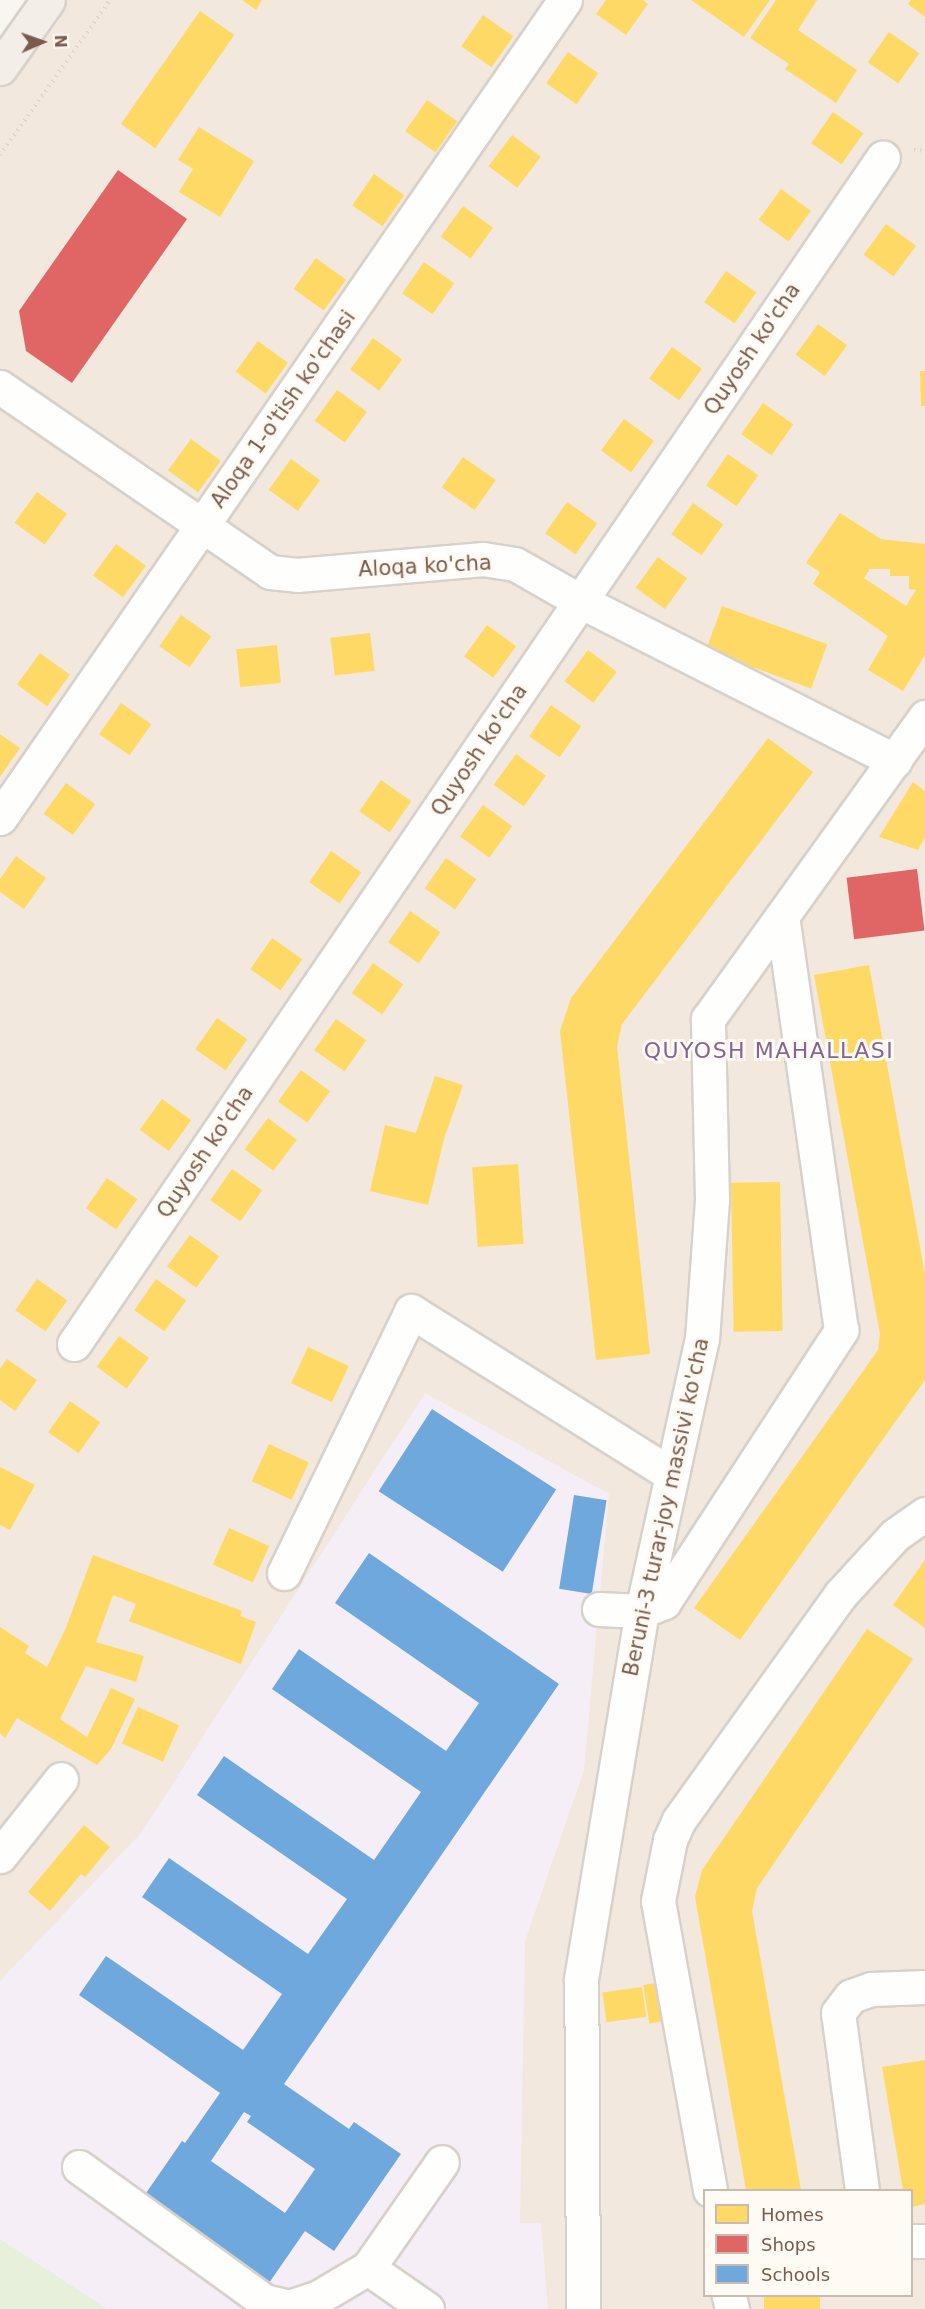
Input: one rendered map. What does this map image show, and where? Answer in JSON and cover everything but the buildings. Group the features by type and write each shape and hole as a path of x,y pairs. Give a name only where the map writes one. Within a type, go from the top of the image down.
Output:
{"main road":[{"path":"0,68 48,0"}],"street":[{"name":"Aloqa 1-o'tish ko'chasi","path":"0,818 565,0"},
{"name":"Quyosh ko'cha","path":"74,1344 883,158"},
{"name":"Aloqa ko'cha","path":"0,387 270,572 297,575 483,559 515,564 580,601 914,740"},
{"name":"Beruni-3 turar-joy massivi ko'cha","path":"582,2309 581,1979 642,1611 702,1339 712,1200 708,1018 914,740"},
{"path":"599,1609 642,1611 664,1602 841,1330 782,916"},
{"path":"284,1573 411,1311 672,1475"},
{"path":"710,2189 658,1901 670,1840 679,1820 840,1595 895,1535 925,1514"},
{"path":"0,1856 62,1779"},
{"path":"862,2189 838,2013 850,1996 871,1989 925,1987"},
{"path":"79,2167 264,2301 289,2307 316,2298 368,2268 442,2162"},
{"path":"368,2268 427,2309"}],"path":[{"path":"0,155 110,0"}],"shaded area":[{"name":"QUYOSH MAHALLASI","path":"48,0 925,0 925,2309 0,2309 0,68"},
{"path":"425,1393 609,1494 584,1770 525,1941 520,2223 541,2223 548,2309 0,2309 0,1981 141,1833"}],"green space":[{"path":"0,2239 107,2309 0,2309"}],"district":[{"name":"QUYOSH MAHALLASI","path":"769,1051"}]}
